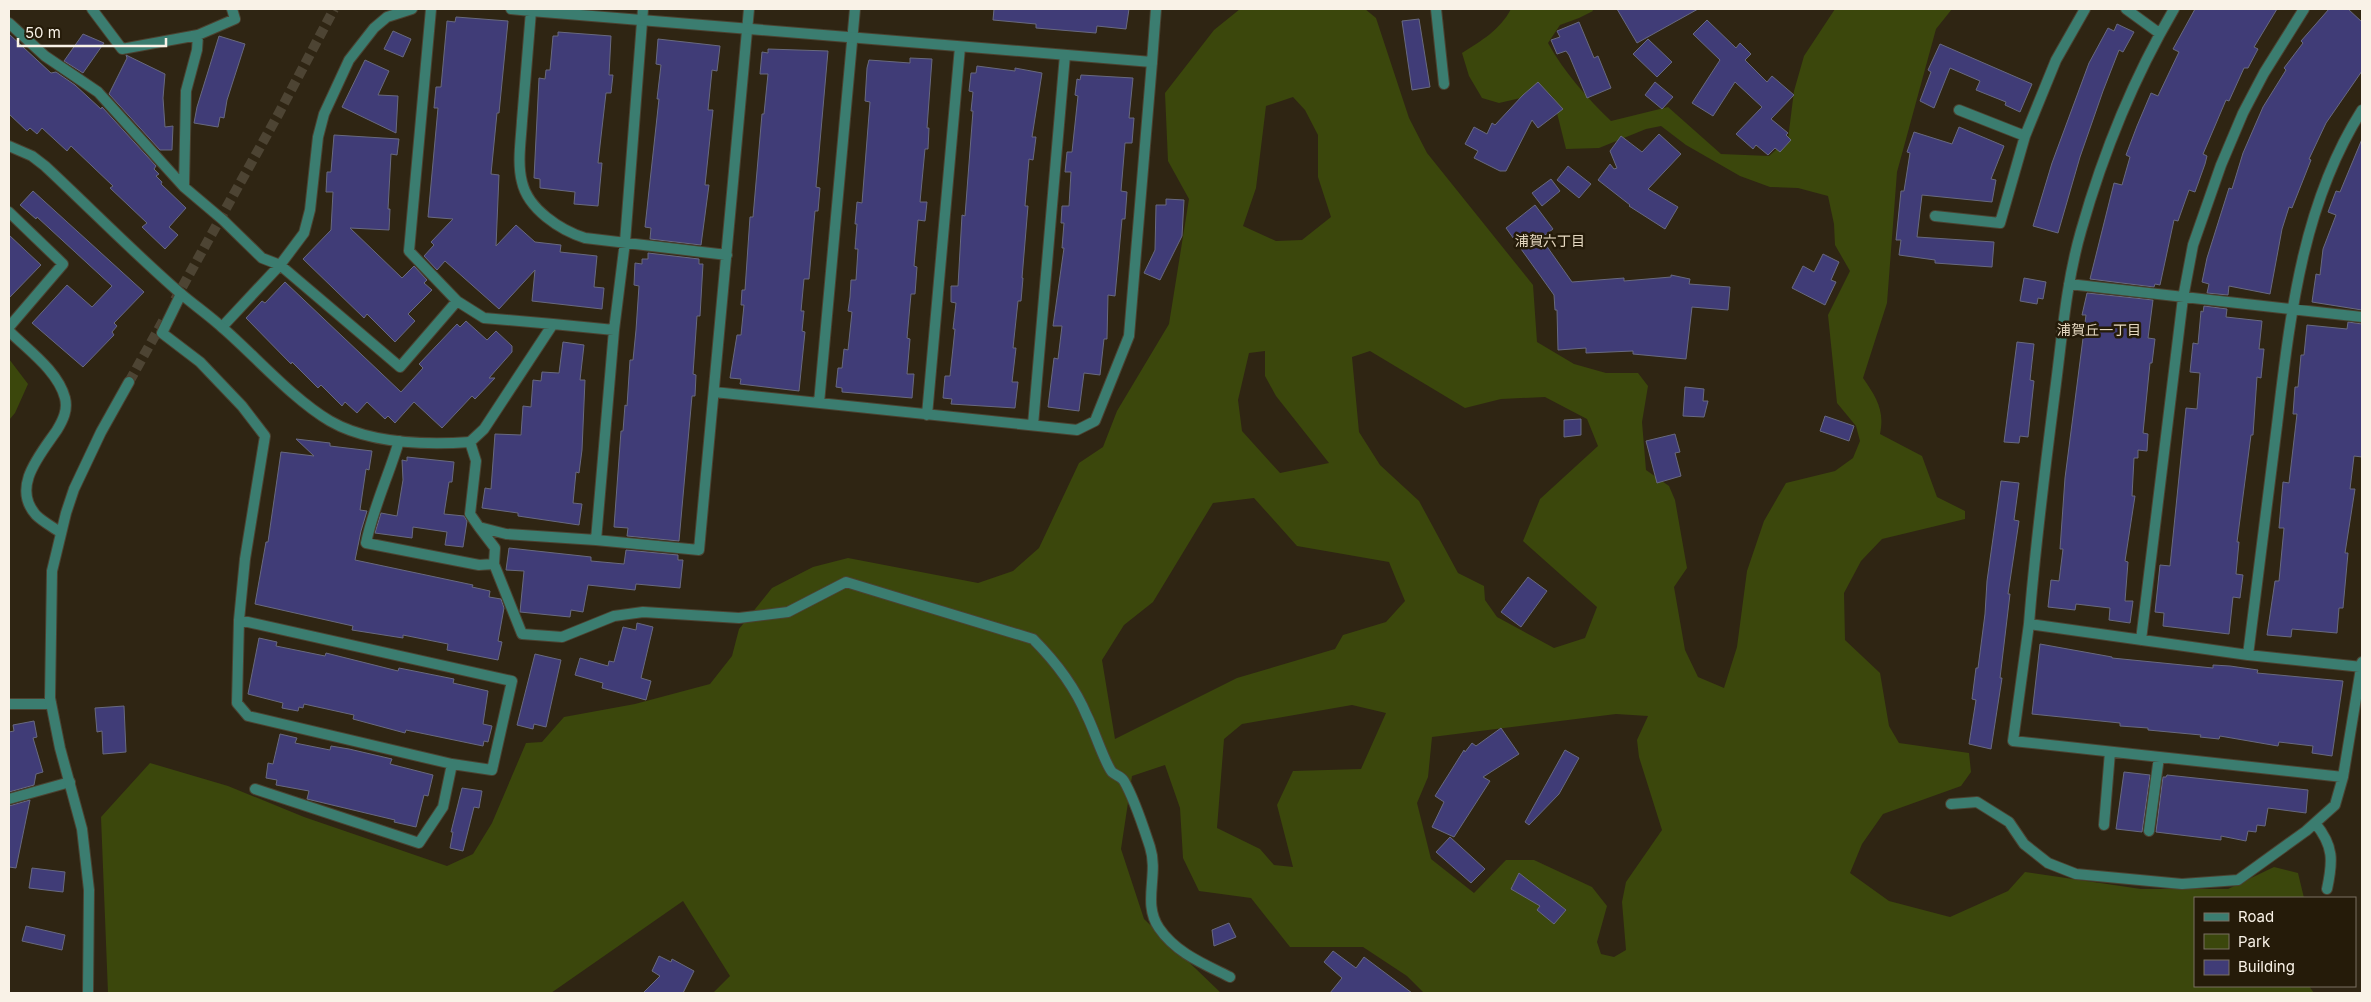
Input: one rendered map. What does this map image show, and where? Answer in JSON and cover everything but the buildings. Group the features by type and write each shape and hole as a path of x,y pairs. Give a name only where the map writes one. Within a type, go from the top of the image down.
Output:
{"street":[{"path":"92,9 122,49 198,35 235,19 232,9"},
{"path":"222,327 280,265 304,233 310,210 318,137 324,114 349,60 374,28 387,17 412,9"},
{"path":"431,9 409,250 457,301 484,318 614,330"},
{"path":"511,9 852,36 960,48 1152,62"},
{"path":"596,540 614,330 625,242 643,9"},
{"path":"480,526 506,534 699,550 749,9"},
{"path":"819,403 855,9"},
{"path":"714,392 1077,430 1095,421 1129,336 1156,9"},
{"path":"1436,9 1444,84"},
{"path":"1935,216 2000,223 2025,136 2056,60 2085,9"},
{"path":"2126,9 2160,34"},
{"path":"2174,9 2160,34 2106,151 2081,233 2069,284 2035,551 2029,624 2013,741 2343,777"},
{"path":"2141,640 2183,298 2193,245 2221,166 2243,113 2264,72 2304,9"},
{"path":"531,10 520,154 524,187 533,202 555,223 570,233 585,238 726,255"},
{"path":"9,23 45,56 98,92 184,187 223,220 262,258 280,265 400,367 457,301"},
{"path":"184,187 186,91 197,50 198,35"},
{"path":"927,415 960,48"},
{"path":"1033,425 1065,55"},
{"path":"1959,110 2025,136"},
{"path":"2248,655 2292,309 2308,235 2327,178 2348,131 2362,110"},
{"path":"9,146 32,156 45,166 181,294 222,327 300,398 330,421 356,431 430,445 470,442 484,429 553,324"},
{"path":"9,212 63,264 9,329 60,384 65,398 67,409 62,422 32,470 26,484 25,494 27,502 37,516 61,533"},
{"path":"2069,284 2362,317"},
{"path":"181,294 162,333 200,362 242,406 266,436 245,559 239,620 237,703 248,716 452,764 492,770 512,681 239,620"},
{"path":"88,993 89,890 82,829 51,704 52,571 74,488 89,455 129,382"},
{"path":"399,440 389,474 371,518 366,544 479,565 494,564"},
{"path":"470,442 476,461 470,514 495,548 494,564 522,634 562,637 614,616 643,612 739,618 788,612 846,582 1033,639 1059,668 1086,713 1112,772 1123,778 1151,849 1154,877 1149,899 1158,928 1184,954 1230,977"},
{"path":"1951,804 1977,802 2009,822 2024,844 2048,863 2076,874 2182,884 2238,880 2315,823 2335,805 2343,777 2362,665 2248,655 2029,624"},
{"path":"9,704 51,704"},
{"path":"2104,825 2110,752"},
{"path":"2149,830 2159,757"},
{"path":"256,789 419,843 443,807 452,764"},
{"path":"9,799 70,782"},
{"path":"2315,823 2324,834 2329,847 2332,864 2327,889"}],"green space":[{"path":"1240,9 1365,9 1376,18 1409,118 1427,153 1533,285 1537,342 1574,364 1606,373 1638,373 1648,386 1642,422 1646,470 1669,486 1675,500 1687,568 1674,587 1685,650 1698,677 1724,688 1737,647 1747,571 1764,521 1786,483 1835,471 1853,458 1860,441 1856,426 1837,403 1828,315 1850,271 1835,245 1834,224 1828,196 1798,188 1770,187 1740,176 1686,145 1661,126 1646,129 1599,148 1566,149 1553,97 1538,94 1499,103 1482,98 1469,76 1462,53 1496,29 1511,9 1592,9 1593,11 1579,18 1560,25 1548,43 1576,84 1611,121 1668,107 1721,154 1769,156 1788,139 1794,91 1804,56 1835,9 1952,9 1936,29 1897,172 1887,303 1863,378 1878,404 1881,418 1880,434 1922,456 1937,497 1965,511 1965,519 1882,539 1861,561 1844,593 1845,640 1880,673 1889,726 1899,743 1969,753 1971,772 1961,786 1883,814 1862,844 1850,873 1889,901 1950,917 2008,891 2025,872 2141,889 2228,889 2274,867 2298,873 2304,897 2194,897 2194,987 2310,987 2314,993 1424,993 1407,976 1363,947 1290,947 1251,898 1199,891 1183,858 1180,808 1165,765 1132,776 1121,849 1144,919 1221,993 713,993 730,976 683,901 551,993 108,993 101,817 150,763 228,786 304,817 447,866 473,854 492,823 526,743 542,742 564,717 635,704 710,684 732,656 739,629 772,588 813,567 848,558 978,583 1013,571 1039,548 1079,463 1103,447 1117,411 1169,324 1189,199 1168,161 1165,93 1214,30","holes":["1293,97 1305,110 1318,135 1318,177 1331,217 1302,240 1276,241 1243,226 1256,188 1266,106","1265,351 1265,376 1276,396 1329,463 1280,473 1242,431 1238,400 1249,353","1370,351 1465,408 1501,399 1545,397 1587,419 1598,446 1540,499 1523,541 1597,607 1585,638 1554,648 1497,617 1485,600 1484,586 1458,573 1419,501 1380,465 1359,432 1352,357","1254,498 1297,546 1389,562 1405,601 1386,622 1343,635 1335,649 1237,678 1115,739 1102,660 1124,625 1153,602 1213,503","1352,705 1386,713 1361,769 1293,771 1277,805 1293,867 1274,865 1260,849 1217,828 1224,739 1242,724","1616,714 1648,716 1637,740 1639,757 1662,830 1626,882 1622,902 1626,950 1614,957 1601,954 1597,942 1607,906 1592,887 1534,860 1506,860 1474,893 1431,859 1417,803 1428,777 1432,737"]},
{"path":"9,359 28,384 15,413 9,420"}],"tunnel":[{"path":"175,300 279,113 334,9"},
{"path":"129,382 163,321"}],"district":[{"name":"浦賀六丁目","path":"1550,240"},
{"name":"浦賀丘一丁目","path":"2099,329"}]}
